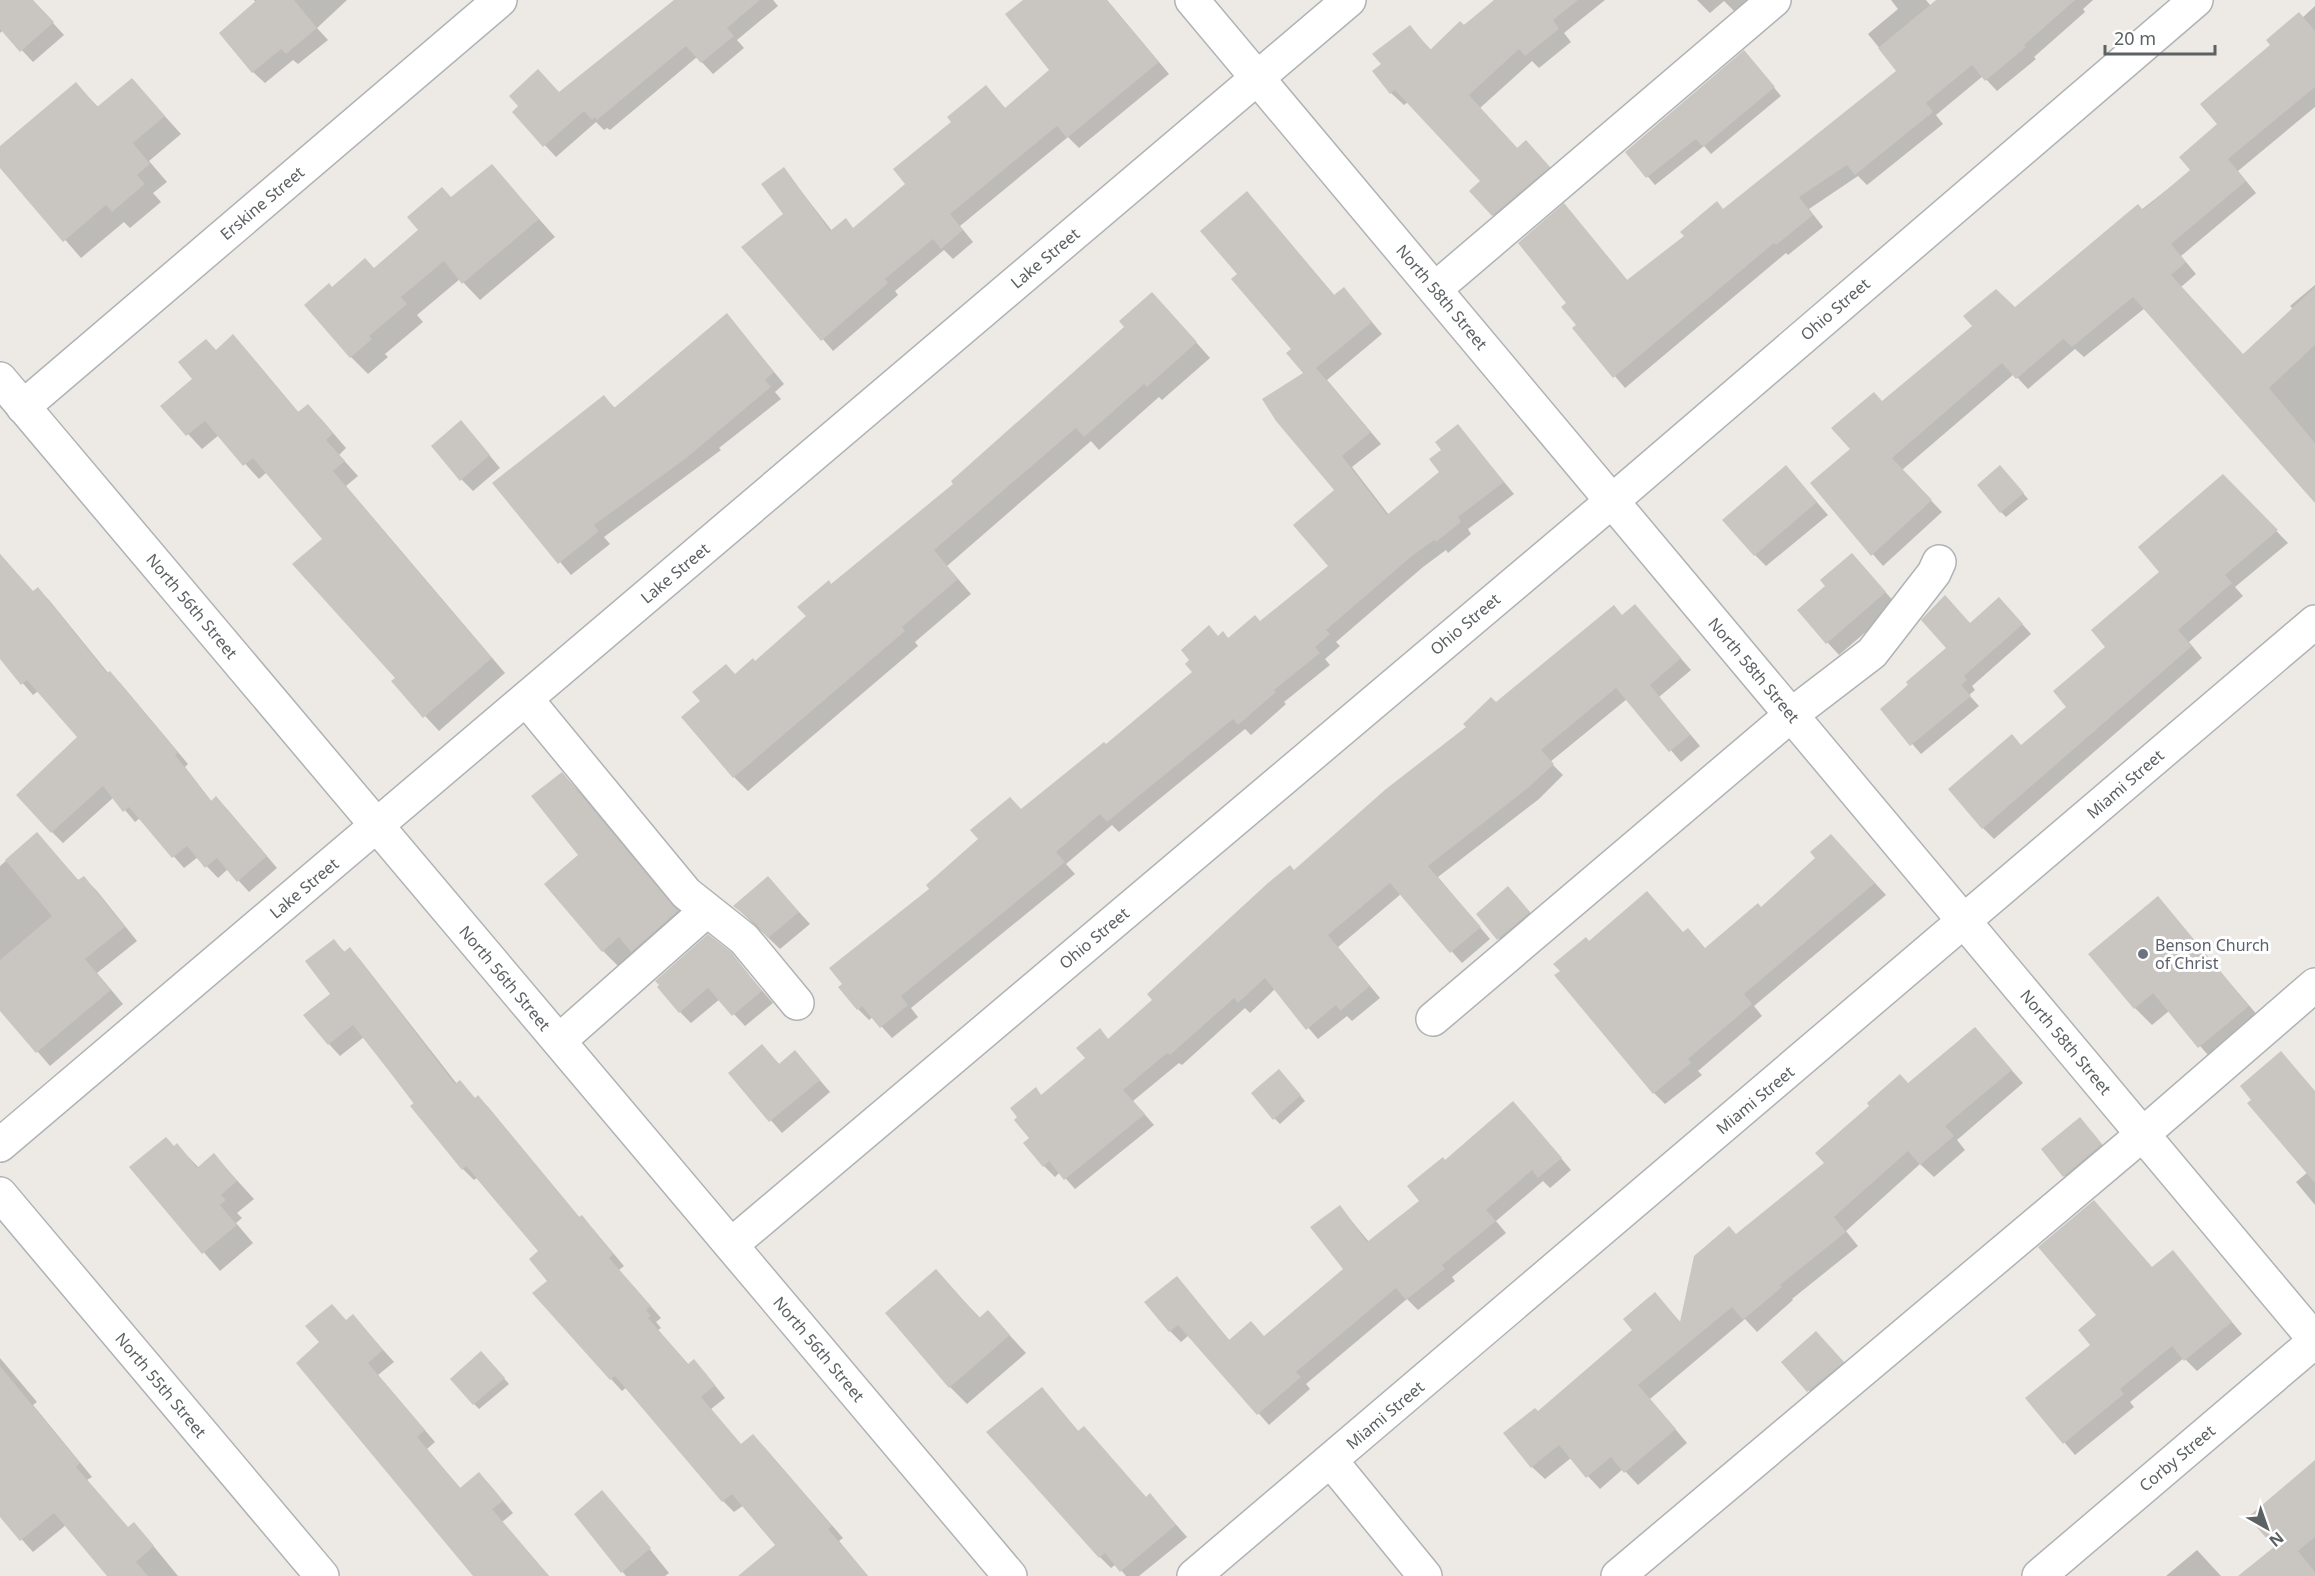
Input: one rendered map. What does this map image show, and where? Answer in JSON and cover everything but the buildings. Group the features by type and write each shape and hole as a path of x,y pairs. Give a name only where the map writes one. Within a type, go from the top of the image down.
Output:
{"street":[{"name":"Erskine Street","path":"23,407 500,0"},
{"name":"North 58th Street","path":"1192,0 2315,1340"},
{"name":"Lake Street","path":"0,1145 1349,0"},
{"path":"1435,289 1774,0"},
{"name":"Ohio Street","path":"731,1245 1612,501 2196,0"},
{"name":"North 56th Street","path":"0,379 1010,1576"},
{"path":"1433,1019 1791,715 1872,653 1934,573 1939,562"},
{"name":"Miami Street","path":"1194,1576 2315,622"},
{"path":"526,699 686,893 744,939 797,1003"},
{"path":"559,1041 706,911"},
{"path":"1618,1576 2143,1134 2315,985"},
{"name":"North 55th Street","path":"0,1194 322,1576"},
{"name":"Corby Street","path":"2039,1576 2315,1340"},
{"path":"1331,1461 1425,1576"}],"place":[{"name":"Benson Church of Christ","path":"2143,954"}]}
